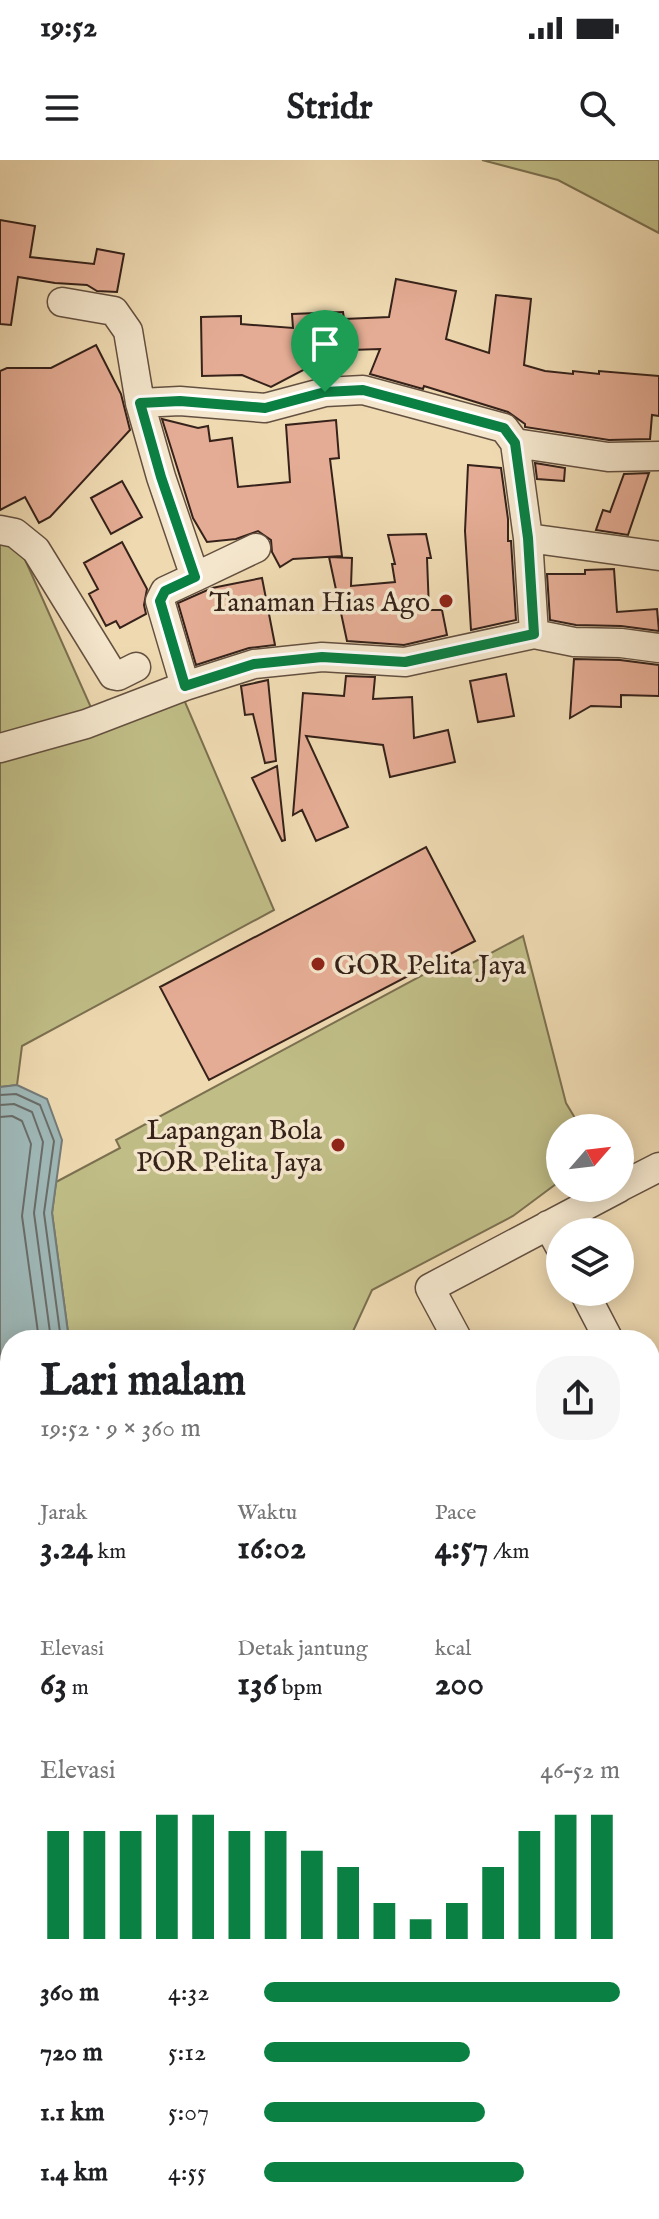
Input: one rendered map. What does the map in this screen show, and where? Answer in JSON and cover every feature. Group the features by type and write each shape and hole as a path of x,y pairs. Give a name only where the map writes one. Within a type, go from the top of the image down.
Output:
{"street":[{"path":"62,302 114,311 128,331 140,403 195,577"},
{"path":"140,403 180,401 265,408 325,392 363,390 504,428 515,443 528,538 534,634"},
{"path":"515,443 608,457 659,456"},
{"path":"0,530 26,539 36,550 113,675 118,676 136,667"},
{"path":"528,538 659,556"},
{"path":"185,686 160,601 165,591 256,548"},
{"path":"0,748 86,724 185,686 254,664 322,657 405,662 534,634 574,642 659,648"},
{"path":"634,1180 659,1167"},
{"path":"578,1218 600,1202"},
{"path":"453,1330 430,1288 546,1239"},
{"path":"591,1306 604,1330"}],"shaded area":[{"path":"482,160 659,160 659,233 558,180"},
{"path":"0,537 15,537 97,721 182,695 274,910 22,1046 17,1085 0,1087"},
{"name":"Lapangan Bola POR Pelita Jaya","path":"523,936 566,1103 573,1114 546,1114 546,1191 513,1216 372,1290 354,1330 68,1330 52,1213 56,1182 120,1148 116,1140 456,957 463,968"}],"water":[{"path":"17,1085 47,1099 62,1140 52,1213 68,1330 0,1330 0,1087"}],"building":[{"path":"0,220 35,226 30,257 94,264 97,249 124,254 117,292 97,291 87,285 18,277 11,325 0,324"},
{"path":"396,279 456,291 446,339 489,353 496,295 531,299 524,365 573,374 573,371 599,374 599,371 659,376 659,416 652,415 650,439 609,440 525,427 508,412 424,386 423,389 370,374 380,349 320,351 311,366 271,387 242,375 202,376 201,317 241,316 241,324 293,328 292,314 343,312 344,319 389,317"},
{"path":"96,345 121,394 130,430 50,517 39,523 25,497 0,510 0,371 7,368 51,368"},
{"path":"162,419 198,428 208,426 210,441 232,438 238,487 290,482 286,425 336,420 339,458 330,459 342,556 293,559 280,567 272,552 271,540 258,531 236,539 207,542 193,518"},
{"path":"535,463 565,468 564,481 537,479"},
{"path":"468,465 501,468 508,541 511,541 516,620 471,630 465,531"},
{"path":"649,473 628,535 596,530 603,510 610,512 624,474"},
{"path":"122,481 142,517 111,534 91,498"},
{"path":"426,534 431,558 427,558 429,610 442,610 447,635 404,645 347,641 329,557 352,558 351,586 395,582 392,564 395,564 388,535"},
{"path":"122,542 147,589 146,614 120,628 116,621 106,626 89,594 98,589 84,563"},
{"path":"614,569 617,612 657,609 659,631 550,620 547,574 585,574 585,570"},
{"path":"262,578 275,645 249,648 196,665 178,603 212,588"},
{"path":"574,659 659,665 659,696 621,695 621,707 591,706 570,718"},
{"path":"506,674 514,716 478,722 470,681"},
{"path":"346,676 375,677 373,699 412,697 414,738 448,730 455,762 390,777 383,745 306,736 348,827 316,841 302,810 293,815 303,693 344,696"},
{"path":"268,680 276,761 265,763 253,714 245,715 241,686"},
{"path":"277,766 285,840 282,841 252,778"},
{"name":"GOR Pelita Jaya","path":"426,847 475,941 209,1080 160,987"}],"place":[{"name":"Tanaman Hias Ago","path":"446,601"},
{"name":"GOR Pelita Jaya","path":"318,964"},
{"name":"Lapangan Bola POR Pelita Jaya","path":"338,1145"}],"route":[{"path":"363,390 504,428 512,435 528,538 534,634 405,662 322,657 254,664 185,686 160,597 165,591 195,577 140,403 180,401 265,408 325,392 363,390"}]}
